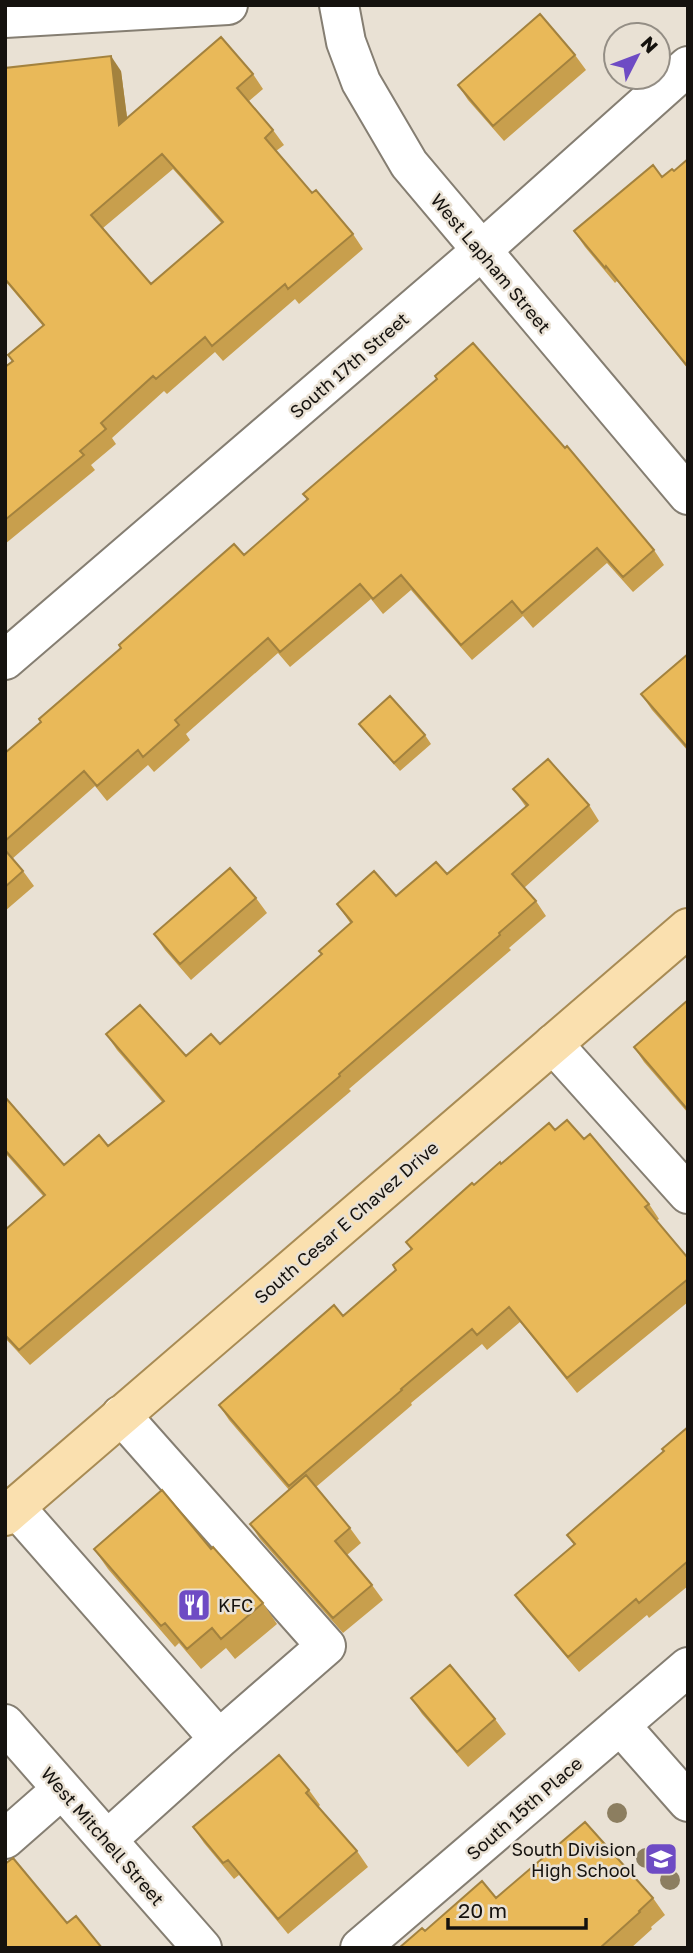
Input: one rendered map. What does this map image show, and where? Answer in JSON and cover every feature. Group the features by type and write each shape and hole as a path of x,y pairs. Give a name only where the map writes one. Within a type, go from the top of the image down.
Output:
{"main road":[{"name":"South Cesar E Chavez Drive","path":"8,1512 688,928"}],"street":[{"path":"5,18 228,5"},
{"name":"West Lapham Street","path":"339,5 346,42 361,82 409,164 688,495"},
{"name":"South 17th Street","path":"5,660 482,250 688,66"},
{"path":"553,1044 688,1194"},
{"path":"107,1840 326,1646 121,1415"},
{"path":"8,1512 91,1594 219,1739"},
{"name":"South 15th Place","path":"360,1948 688,1667"},
{"name":"West Mitchell Street","path":"5,1724 202,1948"},
{"path":"620,1725 688,1802"},
{"path":"5,1839 62,1789"}],"building":[{"path":"540,14 575,55 493,126 458,85"},
{"path":"221,37 253,74 237,88 273,130 265,138 312,193 316,190 353,234 288,289 285,284 212,346 205,337 156,379 153,376 101,423 106,429 80,451 84,455 5,520 5,367 13,361 8,355 44,325 5,279 5,68 111,56 119,125","holes":["162,154 223,222 151,284 91,215"]},
{"path":"688,159 688,367 574,231 653,165 662,177"},
{"path":"473,343 565,448 567,446 654,550 623,577 597,548 522,613 512,601 461,645 401,575 373,599 360,584 280,652 268,638 175,720 179,725 143,757 138,750 97,786 84,771 5,841 5,753 41,722 39,719 121,648 119,645 234,544 244,555 308,499 303,494 437,379 435,376"},
{"path":"688,654 688,748 641,694"},
{"path":"390,696 425,735 394,763 359,724"},
{"path":"548,759 589,805 512,874 536,901 339,1074 340,1076 19,1350 5,1335 5,1230 45,1195 5,1150 5,1097 64,1165 99,1135 108,1146 164,1101 106,1034 140,1005 186,1056 211,1034 220,1044 322,954 319,951 352,922 337,904 374,871 396,896 436,862 447,874 528,805 513,789"},
{"path":"5,850 23,871 5,887"},
{"path":"230,868 256,898 180,964 154,934"},
{"path":"688,1000 688,1110 634,1047"},
{"path":"567,1120 584,1139 590,1134 649,1204 645,1207 688,1258 688,1279 567,1378 509,1307 477,1335 472,1329 289,1486 219,1405 334,1305 343,1316 396,1270 393,1265 412,1249 406,1242 472,1183 474,1185 500,1162 501,1164 549,1123 555,1130"},
{"path":"688,1427 688,1561 639,1603 636,1599 568,1657 515,1595 575,1544 567,1535"},
{"path":"306,1475 350,1528 335,1541 372,1585 333,1618 250,1524"},
{"name":"KFC","path":"162,1490 211,1549 213,1547 263,1603 221,1639 212,1628 187,1649 165,1623 161,1626 94,1549"},
{"path":"450,1665 495,1719 457,1752 411,1698"},
{"path":"279,1755 309,1790 306,1793 357,1851 278,1919 228,1860 223,1863 193,1827"},
{"path":"585,1822 653,1898 600,1948 399,1948 422,1928 425,1931 482,1881 496,1898"},
{"path":"13,1858 67,1923 76,1916 102,1948 5,1948 5,1864"}],"place":[{"name":"KFC","path":"194,1605"},
{"name":"South Division High School","path":"661,1859"}]}
